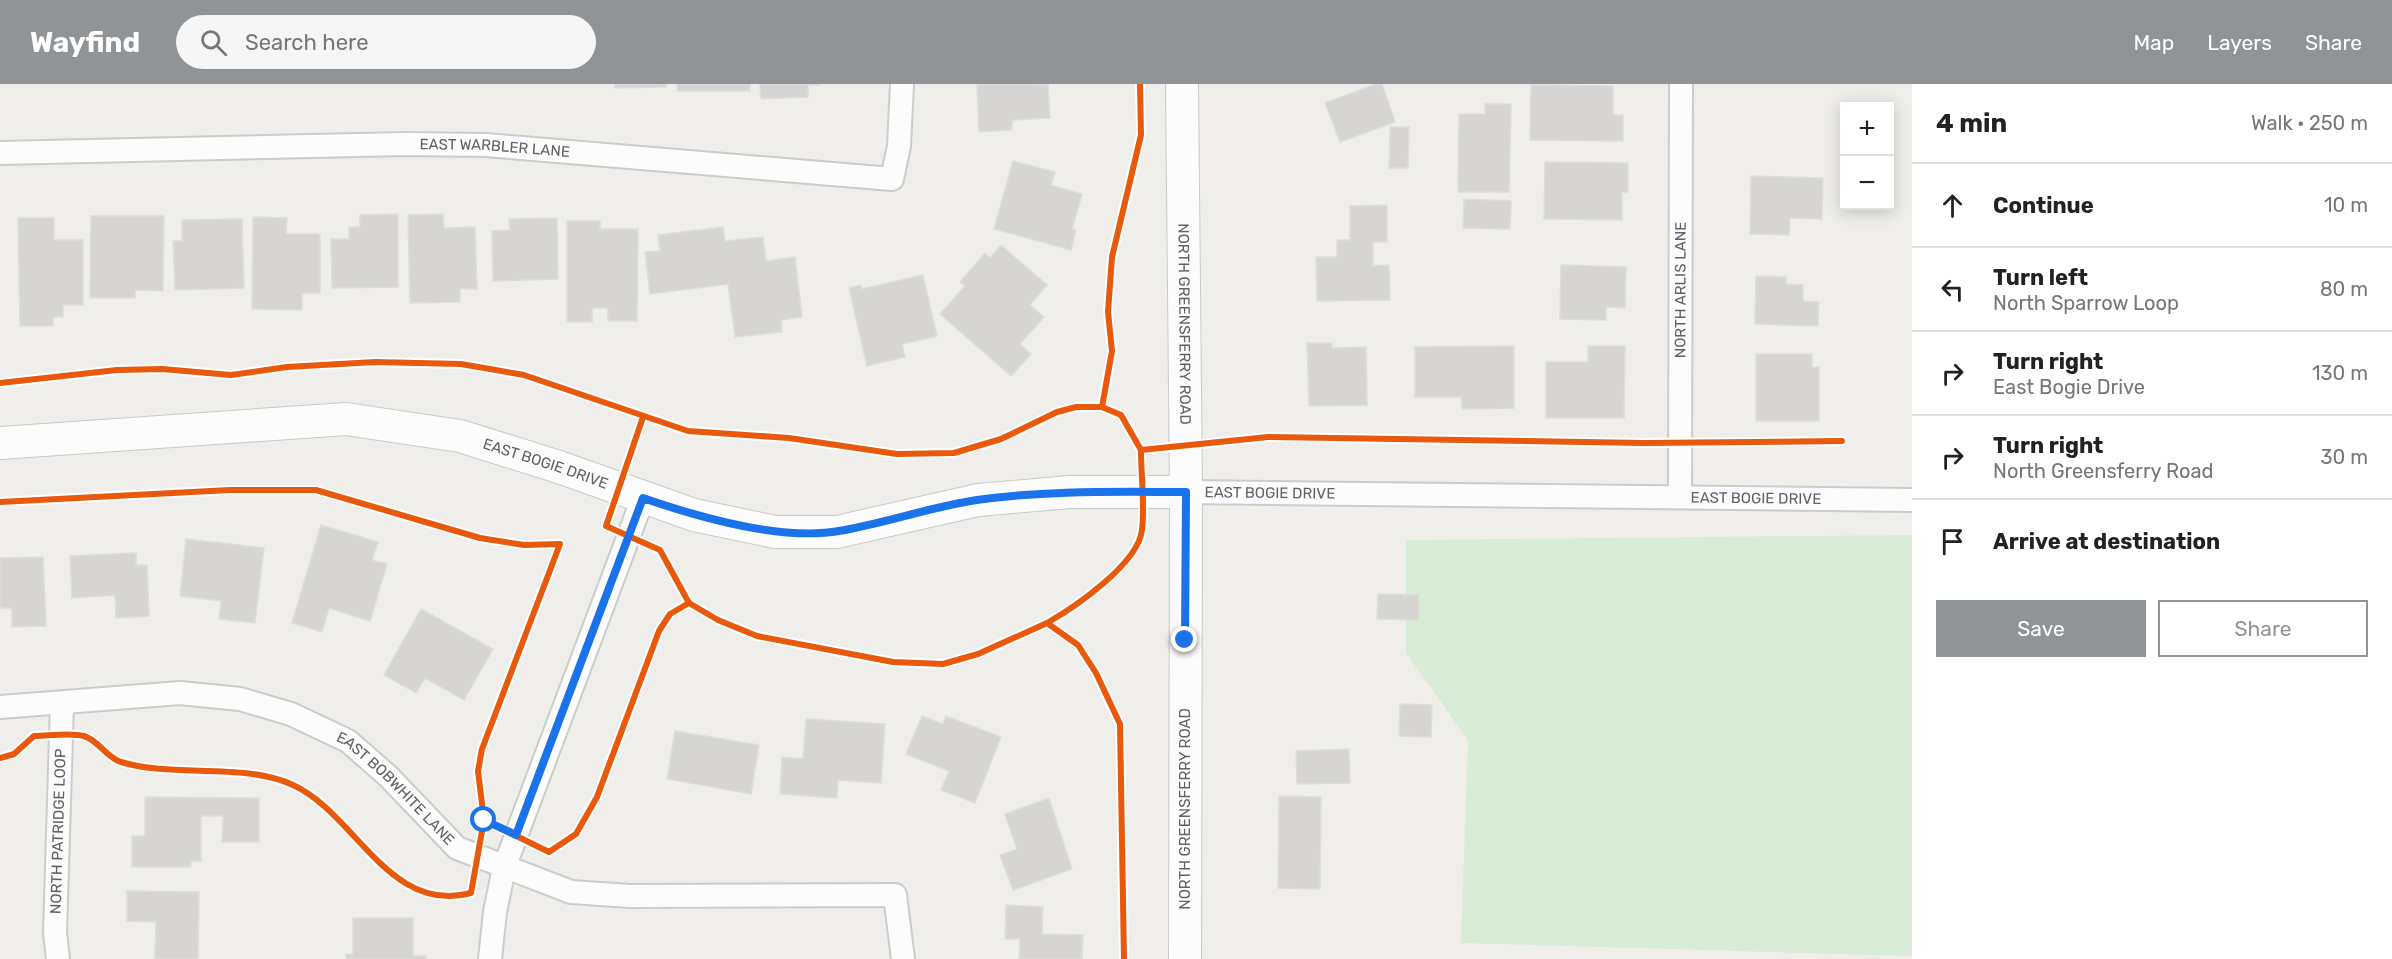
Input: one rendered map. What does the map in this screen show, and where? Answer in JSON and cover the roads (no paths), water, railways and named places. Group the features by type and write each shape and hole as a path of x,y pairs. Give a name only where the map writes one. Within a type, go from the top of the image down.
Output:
{"street":[{"name":"EAST WARBLER LANE","path":"0,153 405,144 486,145 892,179 899,146 902,84"},
{"name":"NORTH GREENSFERRY ROAD","path":"1182,84 1186,492 1185,959"},
{"name":"NORTH ARLIS LANE","path":"1680,496 1681,84"},
{"name":"EAST BOGIE DRIVE","path":"0,443 346,419 460,436 560,467 694,515 775,532 837,532 978,500 1070,492 1912,500"},
{"path":"490,959 495,912 504,868 643,498"},
{"name":"EAST BOBWHITE LANE","path":"0,707 180,693 240,699 291,714 348,741 388,776 457,848 504,868 571,892 630,896 896,895 903,959"},
{"name":"NORTH PATRIDGE LOOP","path":"58,959 55,933 62,703"}]}
